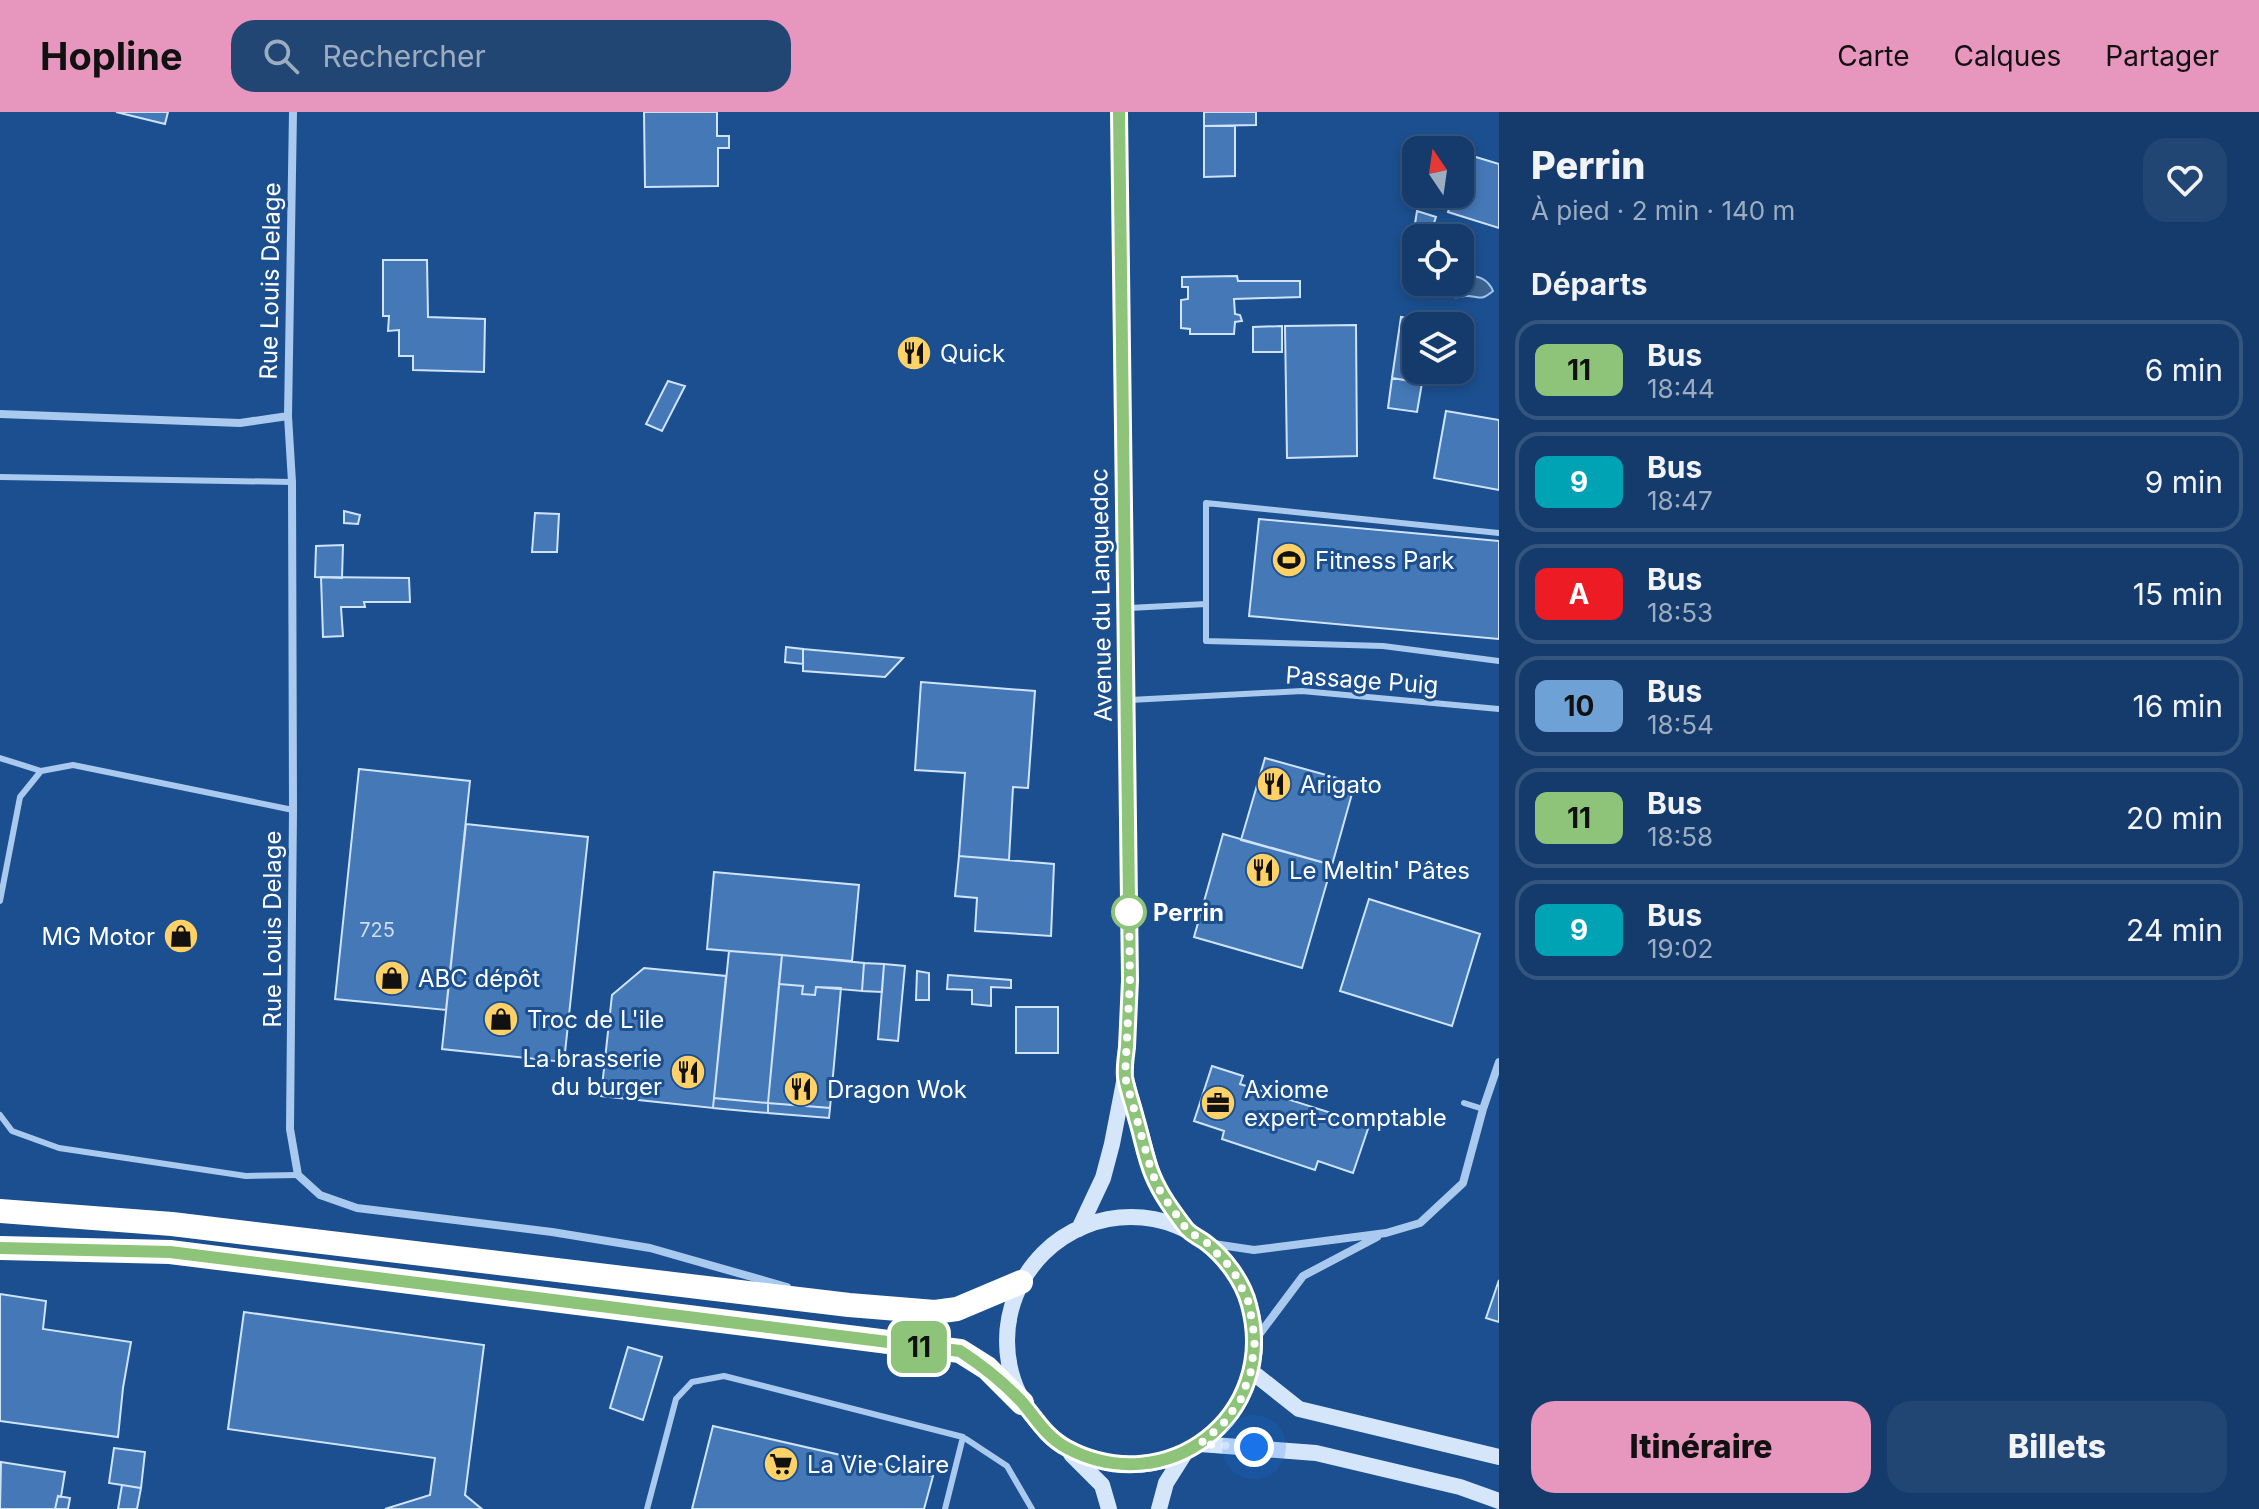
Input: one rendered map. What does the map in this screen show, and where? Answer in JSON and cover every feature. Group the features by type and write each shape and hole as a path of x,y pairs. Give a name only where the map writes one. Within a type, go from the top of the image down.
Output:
{"highway":[{"path":"0,1211 172,1224 849,1305 935,1312 957,1309 1021,1282"},
{"path":"0,1248 170,1252 960,1351 987,1368 1022,1403"}],"main road":[{"name":"Avenue du Languedoc","path":"1079,1229 1103,1178 1125,1077 1130,980 1119,112"},
{"name":"Avenue du Languedoc","path":"1125,1077 1152,1173 1161,1193 1188,1231"},
{"path":"1109,1509 1102,1485 1040,1428 1022,1403 1008,1364 1008,1322 1021,1282 1036,1260 1056,1242 1079,1229 1115,1218 1153,1219 1188,1231 1207,1243 1233,1270 1249,1303 1255,1340 1251,1371 1241,1399 1223,1424 1192,1449 1166,1483 1159,1509"},
{"path":"1251,1371 1299,1409 1499,1457"},
{"path":"1064,1447 1093,1460 1124,1465 1156,1463 1192,1449 1316,1453 1460,1487 1499,1501"}],"street":[{"name":"Rue Louis Delage","path":"293,112 288,416 292,482 293,810 290,1129 298,1175"},
{"path":"0,414 240,423 288,416"},
{"path":"1207,1243 1254,1250 1386,1233 1420,1223 1463,1183 1499,1062"},
{"path":"298,1175 320,1195 357,1208 552,1232 650,1248 849,1305"},
{"path":"1255,1340 1303,1276 1386,1233"}],"lane":[{"path":"0,477 292,482"},
{"path":"1499,533 1206,503 1206,641 1383,646 1499,661"},
{"path":"1125,608 1206,604"},
{"name":"Passage Puig","path":"1126,700 1302,691 1499,709"},
{"path":"0,758 41,771 73,765 293,810"},
{"path":"0,901 20,797 41,771"},
{"path":"1464,1103 1483,1109"},
{"path":"0,1115 12,1131 59,1148 246,1176 298,1175"},
{"path":"647,1509 676,1399 692,1382 724,1376 963,1437 1007,1466 1031,1508"},
{"path":"945,1509 963,1437"}],"water":[{"path":"1474,276 1484,280 1493,291 1482,297 1466,296 1474,296"}],"building":[{"path":"116,112 168,112 165,124"},
{"path":"644,112 717,112 717,136 729,136 729,148 718,148 718,186 645,187"},
{"path":"1204,112 1256,112 1256,125 1204,126"},
{"path":"1204,126 1235,126 1235,176 1204,177"},
{"path":"1474,156 1499,164 1499,228 1448,212 1449,208 1474,208"},
{"path":"1417,211 1436,217 1434,224 1415,224"},
{"path":"383,260 427,260 428,317 485,319 484,372 413,370 413,356 399,356 399,330 388,331 389,316 383,316"},
{"path":"1237,276 1238,281 1300,281 1300,297 1234,299 1235,314 1240,315 1242,321 1235,322 1234,334 1190,334 1190,329 1181,328 1181,300 1188,299 1188,287 1182,287 1182,277"},
{"path":"1402,317 1402,380 1392,378"},
{"path":"1356,325 1357,456 1287,458 1285,326"},
{"path":"1282,326 1282,352 1253,352 1253,327"},
{"path":"1392,378 1402,380 1402,384 1422,384 1417,412 1388,408"},
{"path":"668,381 685,386 662,431 646,424"},
{"path":"1446,411 1499,420 1499,490 1434,478"},
{"path":"344,511 360,515 358,524 344,523"},
{"path":"535,513 559,514 557,552 532,552"},
{"path":"1259,519 1499,541 1499,639 1249,616"},
{"path":"343,545 342,578 315,577 316,546"},
{"path":"321,577 409,578 410,602 364,602 365,607 341,607 343,636 323,637"},
{"path":"786,647 803,649 803,664 785,662"},
{"path":"803,649 903,658 885,677 803,671"},
{"path":"921,682 1035,691 1028,788 1013,787 1009,860 959,856 965,773 915,770"},
{"path":"1265,758 1355,783 1332,865 1241,840"},
{"path":"359,769 470,781 446,1010 335,999"},
{"path":"466,824 588,837 564,1062 442,1049"},
{"path":"1223,834 1332,865 1302,968 1194,937"},
{"path":"959,856 1054,864 1051,936 975,931 977,898 955,896"},
{"path":"714,872 859,885 852,961 707,949"},
{"path":"1369,899 1480,934 1452,1026 1340,991"},
{"path":"729,951 782,955 768,1103 714,1098"},
{"path":"782,955 864,963 862,991 816,987 815,995 802,994 803,986 779,984"},
{"path":"864,963 884,964 882,992 862,991"},
{"path":"884,964 905,966 898,1041 878,1039"},
{"path":"644,968 726,976 713,1108 601,1096 612,995"},
{"path":"917,971 929,973 929,1000 916,1000"},
{"path":"948,975 1011,980 1011,988 991,987 991,1006 972,1004 972,990 947,989"},
{"path":"779,984 803,986 802,994 815,995 816,987 841,988 830,1108 768,1103"},
{"path":"1016,1007 1058,1007 1058,1053 1016,1053"},
{"path":"1212,1066 1243,1076 1240,1084 1353,1120 1354,1115 1371,1120 1353,1173 1318,1161 1315,1170 1222,1139 1224,1131 1194,1121"},
{"path":"714,1098 768,1103 768,1113 713,1108"},
{"path":"768,1103 830,1108 829,1118 768,1113"},
{"path":"1499,1280 1499,1322 1486,1318"},
{"path":"0,1294 46,1301 43,1329 131,1342 118,1437 0,1421"},
{"path":"244,1312 484,1345 465,1495 482,1509 385,1509 430,1495 435,1458 228,1429"},
{"path":"628,1347 662,1357 643,1420 610,1408"},
{"path":"713,1426 933,1476 924,1509 692,1509"},
{"path":"114,1448 145,1452 141,1488 109,1483"},
{"path":"1,1462 65,1472 61,1497 58,1496 55,1509 0,1509"},
{"path":"122,1485 141,1488 137,1509 118,1509"},
{"path":"58,1496 70,1498 68,1509 55,1509"}],"bus line":[{"name":"11","path":"0,1248 170,1252 960,1351 987,1368 1022,1403 1040,1428 1064,1447 1093,1460 1124,1465 1156,1463 1185,1453 1223,1424 1241,1399 1251,1371 1255,1340 1249,1303 1233,1270 1207,1243 1188,1231 1161,1193 1152,1173 1125,1077 1130,980 1119,112"}],"place":[{"name":"Quick","path":"914,353"},
{"name":"Fitness Park","path":"1289,560"},
{"name":"Arigato","path":"1274,784"},
{"name":"Le Meltin' Pâtes","path":"1263,870"},
{"name":"Perrin","path":"1129,912"},
{"name":"MG Motor","path":"181,936"},
{"name":"ABC dépôt","path":"392,978"},
{"name":"Troc de L'ile","path":"501,1019"},
{"name":"La brasserie du burger","path":"688,1072"},
{"name":"Dragon Wok","path":"801,1089"},
{"name":"Axiome expert-comptable","path":"1218,1103"},
{"name":"La Vie Claire","path":"781,1464"}],"route":[{"path":"1129,912 1130,980 1125,1077 1152,1173 1161,1193 1188,1231 1207,1243 1233,1270 1249,1303 1255,1340 1251,1371 1241,1399 1223,1424 1200,1444 1254,1447"}]}
